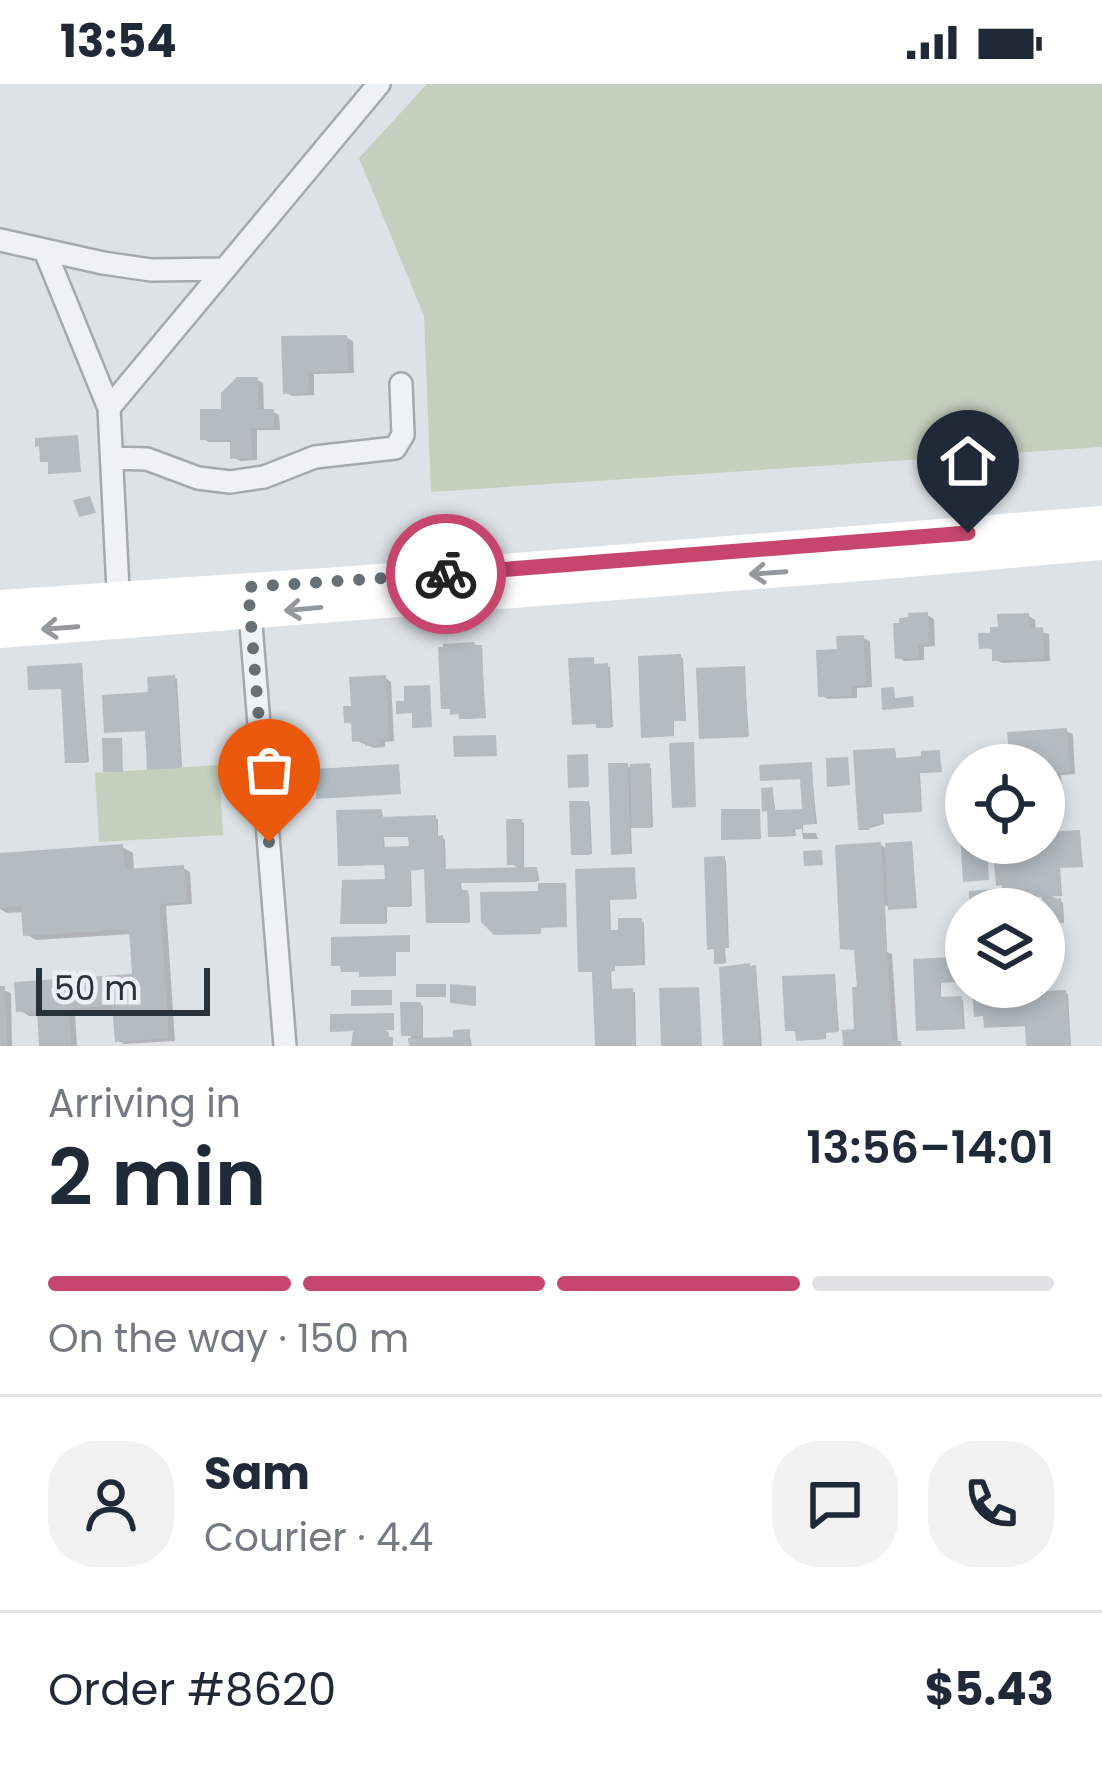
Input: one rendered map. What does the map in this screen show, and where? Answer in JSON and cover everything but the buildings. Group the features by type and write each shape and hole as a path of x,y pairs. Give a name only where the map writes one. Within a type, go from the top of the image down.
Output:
{"main road":[{"path":"249,601 1102,521"},
{"path":"0,605 119,610 1102,545"},
{"path":"0,633 119,610"}],"street":[{"path":"109,407 379,84"},
{"path":"0,240 103,263 151,269 224,269"},
{"path":"45,251 109,407 119,610"},
{"path":"112,458 147,459 198,478 230,482 264,477 315,457 394,448 403,435 400,384"},
{"path":"249,601 285,1046"}],"green space":[{"path":"427,84 1102,84 1102,447 431,492 424,316 359,158"},
{"path":"219,765 223,835 99,842 95,773"}],"way so far":[{"path":"269,842 248,587 446,574"}],"route":[{"path":"446,574 968,533"}]}
